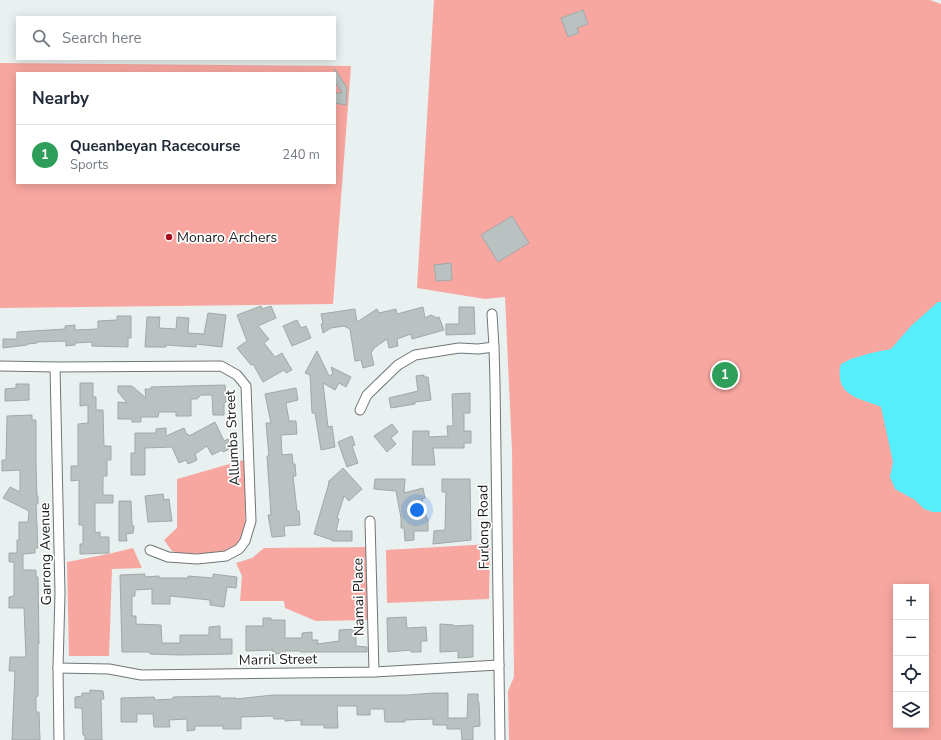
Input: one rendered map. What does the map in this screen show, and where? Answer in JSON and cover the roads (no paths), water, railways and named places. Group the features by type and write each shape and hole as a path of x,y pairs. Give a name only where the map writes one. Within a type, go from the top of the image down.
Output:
{"street":[{"name":"Furlong Road","path":"492,314 494,347 500,740"},
{"path":"360,410 367,395 398,365 415,355 459,348 478,349 494,347"},
{"name":"Allumba Street","path":"0,366 221,366 237,375 246,386 251,521 245,541 239,549 226,556 197,559 168,557 150,550"},
{"name":"Garrong Avenue","path":"55,367 60,593 58,668 59,740"},
{"name":"Namai Place","path":"370,521 374,672"},
{"name":"Marril Street","path":"58,668 109,669 141,675 374,672 499,665"}],"water":[{"path":"938,302 941,302 941,512 933,512 924,509 915,500 895,489 890,477 893,462 881,407 856,398 850,394 842,385 840,379 840,368 841,364 851,359 891,349 911,326"}],"place":[{"name":"Monaro Archers","path":"169,237"},
{"name":"Queanbeyan Racecourse","path":"725,375"}]}
